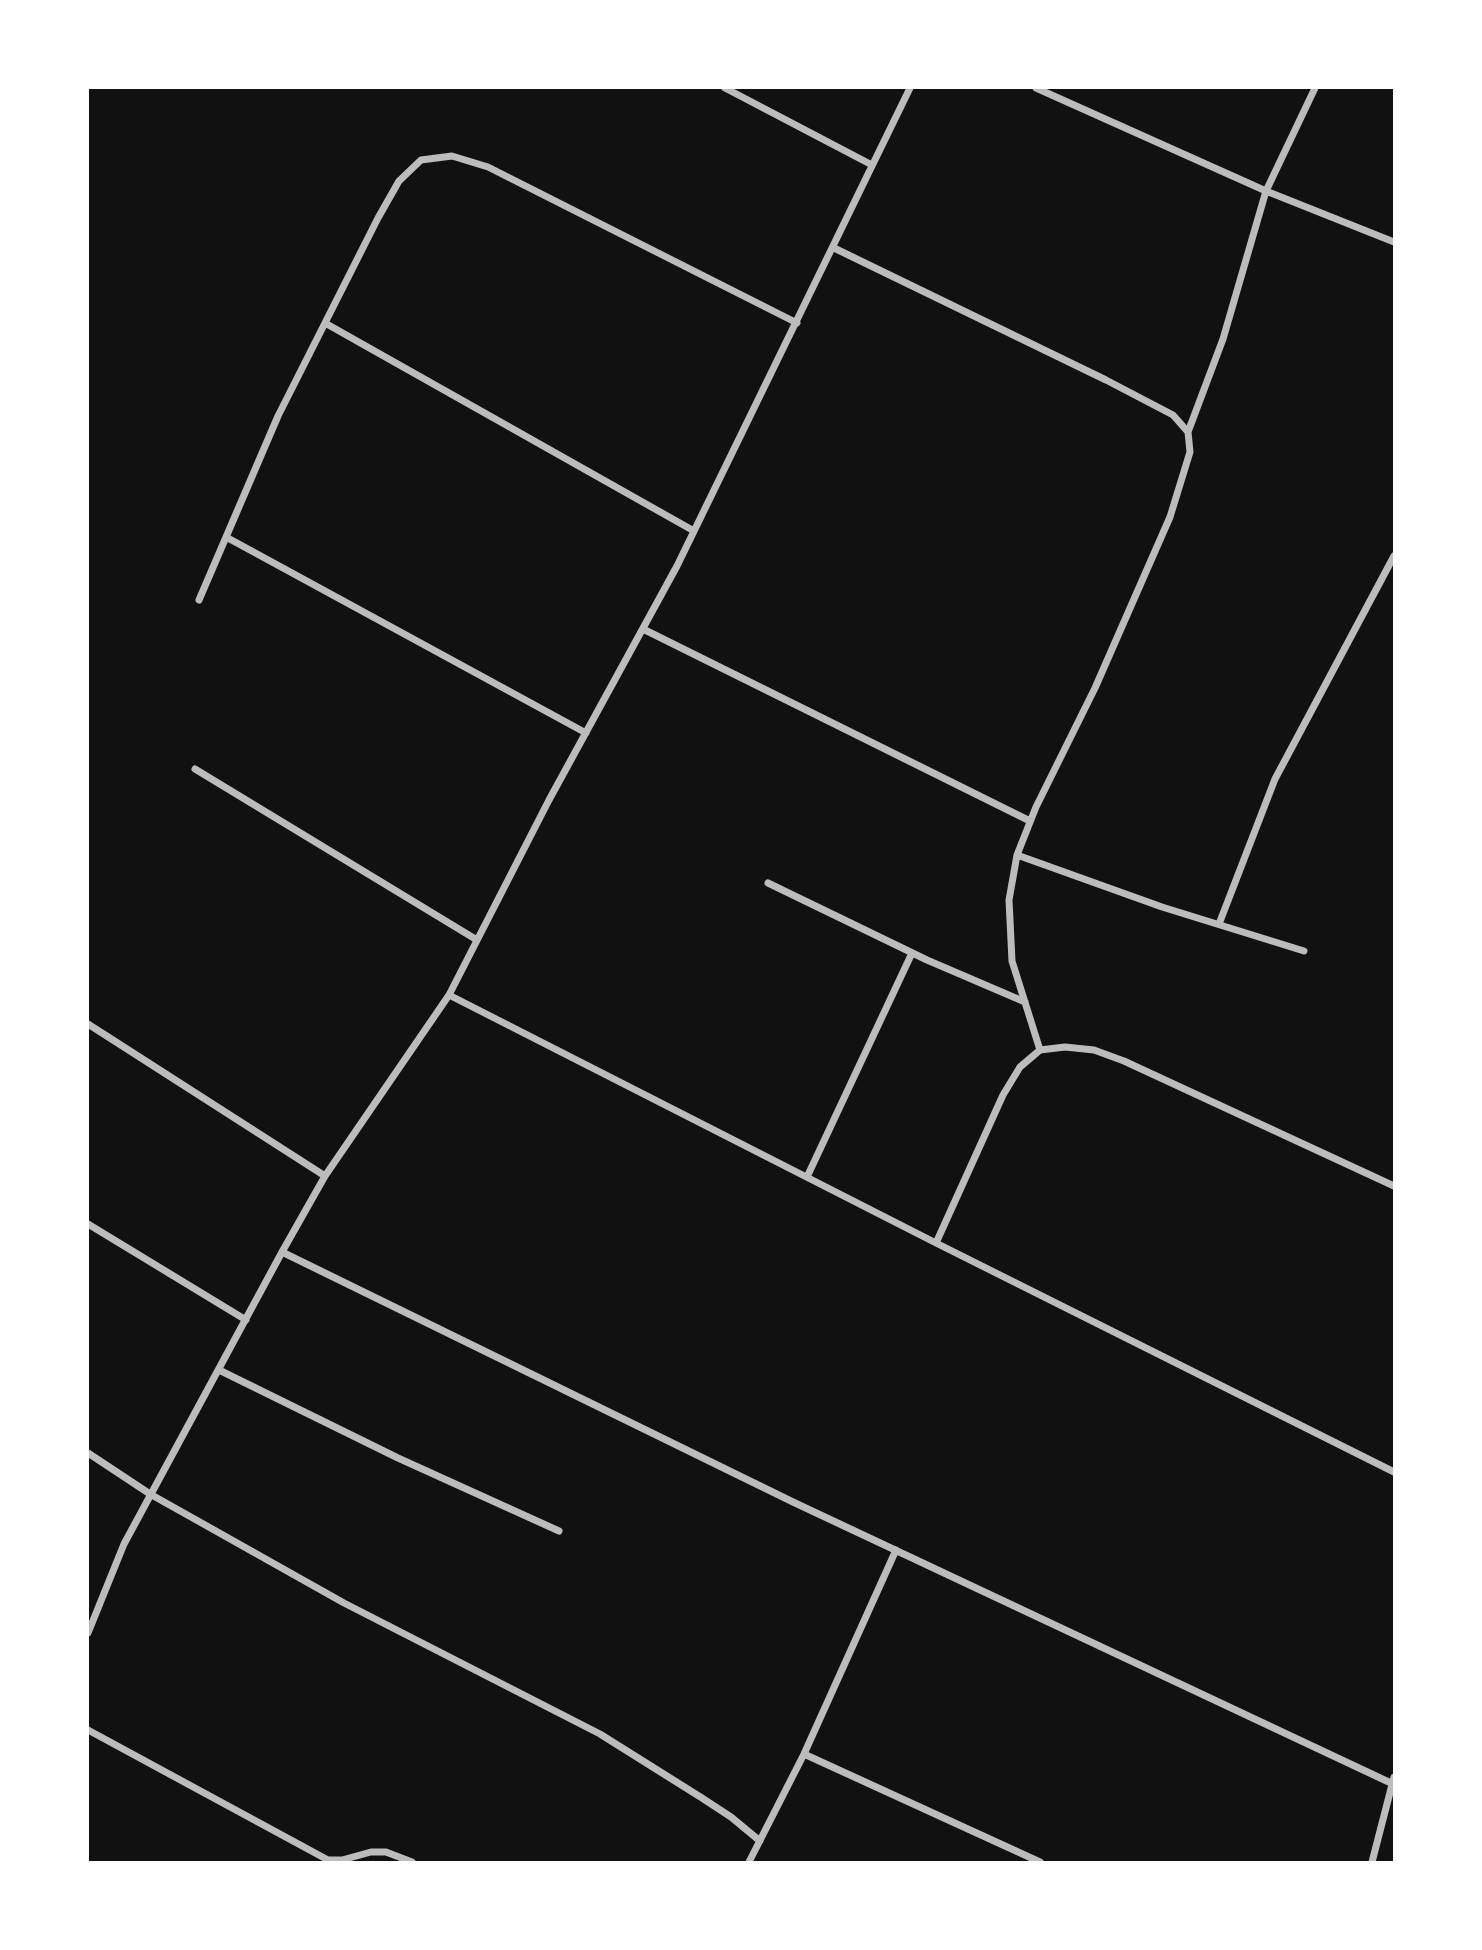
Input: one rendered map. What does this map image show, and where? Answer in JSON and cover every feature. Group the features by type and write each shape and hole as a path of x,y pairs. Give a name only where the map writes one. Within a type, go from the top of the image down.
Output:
{"street":[{"path":"725,88 872,165"},
{"path":"88,1633 124,1544 325,1176 449,995 694,531 910,88"},
{"path":"1036,88 1266,191 1395,242"},
{"path":"1040,1051 1012,961 1009,900 1017,855 1030,821 1095,688 1170,517 1190,452 1188,432 1223,339 1266,191 1315,88"},
{"path":"199,600 278,416 400,181 421,160 452,156 488,167 797,323"},
{"path":"834,248 1174,415 1188,432"},
{"path":"325,323 694,531"},
{"path":"226,537 586,733"},
{"path":"1219,924 1275,779 1395,556"},
{"path":"643,629 1030,821"},
{"path":"195,769 477,940"},
{"path":"1017,855 1162,907 1304,951"},
{"path":"768,883 912,953 1025,1002"},
{"path":"807,1177 912,953"},
{"path":"449,995 936,1243 1395,1472"},
{"path":"88,1024 325,1176"},
{"path":"936,1243 1003,1095 1020,1067 1040,1051 1065,1047 1094,1050 1114,1057 1395,1186"},
{"path":"88,1224 246,1320"},
{"path":"282,1252 896,1550 1394,1781 1372,1863"},
{"path":"219,1370 398,1458 558,1531"},
{"path":"88,1453 150,1494 344,1603 600,1734 730,1816 760,1841"},
{"path":"749,1863 804,1754 896,1550"},
{"path":"88,1731 328,1860 356,1860 371,1852 386,1852 412,1863"},
{"path":"804,1754 1040,1863"},
{"path":"1384,1823 1395,1827"}]}
